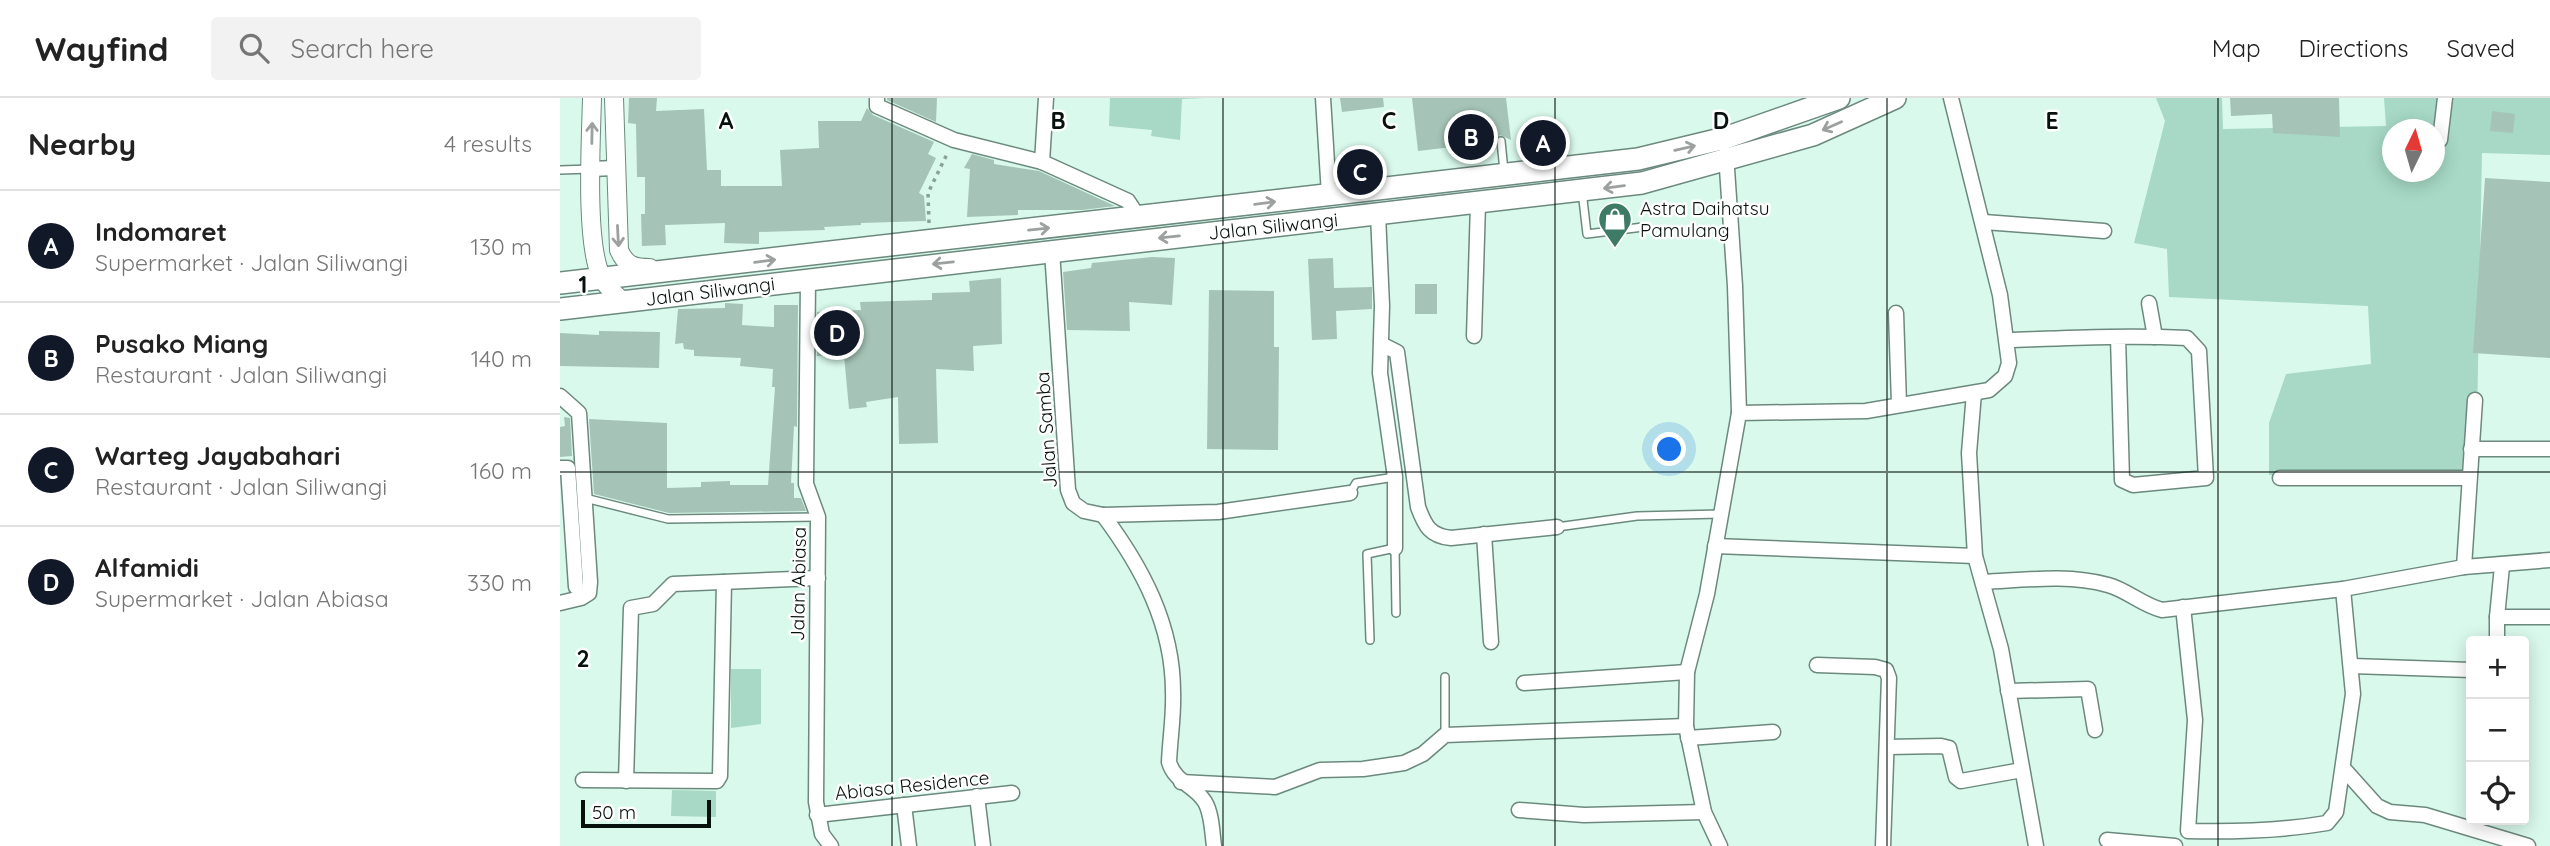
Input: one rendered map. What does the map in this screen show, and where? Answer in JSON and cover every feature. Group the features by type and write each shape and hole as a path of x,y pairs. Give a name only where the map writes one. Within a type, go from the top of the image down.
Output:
{"main road":[{"name":"Jalan Siliwangi","path":"601,279 1638,159 1725,138 1839,98"},
{"name":"Jalan Siliwangi","path":"621,301 1642,183 1727,162 1813,135 1895,98"},
{"path":"560,283 601,279"},
{"path":"560,309 621,301"}],"street":[{"path":"592,98 591,169 595,258 601,279"},
{"path":"614,98 614,168 619,250 624,261 635,268 697,269"},
{"path":"877,98 877,106 954,141 1042,162 1128,201 1139,218"},
{"path":"1042,162 1046,98"},
{"path":"1323,98 1329,195"},
{"path":"1739,413 1866,411 1989,390 2006,376 2009,362 2007,340 1983,222 1951,98"},
{"path":"2442,119 2445,98"},
{"path":"1720,846 1704,811 1687,732 1687,672 1707,594 1739,413 1725,138"},
{"path":"591,169 614,168"},
{"path":"1474,336 1478,204"},
{"path":"1378,214 1383,345 1380,373 1395,477 1395,548"},
{"path":"1983,222 2105,231"},
{"name":"Jalan Samba","path":"1052,251 1068,490 1073,503 1084,511 1103,515 1133,554 1148,582 1167,643 1174,693 1169,762 1172,772 1206,804 1214,846"},
{"name":"Jalan Siliwangi","path":"601,279 621,301"},
{"name":"Jalan Abiasa","path":"808,279 806,484 818,517 815,708 817,815 822,834 831,846"},
{"path":"2149,303 2155,337"},
{"path":"1896,313 1899,404"},
{"path":"2007,340 2118,337 2187,338 2199,351 2206,478 2133,485 2122,480 2118,337"},
{"path":"1383,345 1397,352 1418,507 1423,522 1438,537 1558,527"},
{"path":"1975,393 1969,453 1975,556 2001,649 2036,846"},
{"path":"560,396 579,413 589,593 581,598 560,603"},
{"path":"2464,567 2475,400"},
{"path":"2471,449 2550,449"},
{"path":"560,468 568,468 576,587"},
{"path":"2280,478 2469,478"},
{"path":"1103,515 1218,512 1350,493"},
{"path":"1484,534 1491,642"},
{"path":"1715,546 1975,556"},
{"path":"1984,582 2076,579 2111,585 2134,600 2162,610 2343,589 2464,567 2550,560"},
{"path":"2497,636 2502,566"},
{"path":"626,781 631,608 653,604 673,584 818,578"},
{"path":"583,780 710,784 717,782 720,776 724,582"},
{"path":"2183,607 2195,720 2188,831 2228,832 2327,823 2336,812 2351,718 2352,666 2343,589"},
{"path":"2497,617 2550,617"},
{"path":"1817,665 1875,667 1886,670 1889,678 1883,846"},
{"path":"2352,666 2466,670"},
{"path":"1524,684 1687,672"},
{"path":"2008,691 2088,689 2095,730"},
{"path":"1181,782 1275,787 1320,770 1363,769 1404,763 1423,754 1445,735 1773,733"},
{"path":"1887,747 1950,748 1955,777 1961,781 2022,770"},
{"path":"2343,768 2377,806 2390,812 2425,815 2528,846"},
{"name":"Abiasa Residence","path":"817,815 1012,793"},
{"path":"977,796 983,846"},
{"path":"904,805 909,846"},
{"path":"1519,810 1584,815 1704,811"},
{"path":"2107,840 2175,846"}],"lane":[{"path":"1501,141 1504,175"},
{"path":"560,170 591,169"},
{"path":"1581,191 1587,234 1643,227"},
{"path":"1350,493 1356,483 1395,477"},
{"path":"585,498 668,519 818,517"},
{"path":"1558,527 1637,516 1721,514"},
{"path":"1370,640 1367,554 1395,548 1395,613"},
{"path":"1444,677 1445,735"}],"path":[{"path":"929,226 928,193 954,141"}],"green space":[{"path":"1110,98 1205,98 1182,99 1180,140 1151,136 1152,130 1109,126"},
{"path":"2156,98 2222,98 2223,129 2382,126 2382,182 2445,182 2445,119 2386,119 2384,98 2550,98 2550,155 2482,153 2476,473 2269,475 2269,423 2286,374 2371,364 2368,306 2169,297 2167,249 2134,243 2165,121"},
{"path":"731,669 761,669 761,724 731,728"},
{"path":"672,790 716,791 716,817 671,816"}],"building":[{"path":"629,98 657,98 656,111 704,109 707,170 721,170 721,186 782,186 780,150 819,148 818,121 861,121 867,108 873,115 934,142 928,154 936,158 919,193 924,196 926,221 861,223 824,227 825,230 759,232 759,244 724,243 725,223 665,225 666,245 642,246 641,214 645,214 645,177 637,177 636,124 628,123"},
{"path":"937,98 936,122 887,100"},
{"path":"1340,98 1383,98 1384,107 1342,112"},
{"path":"1412,98 1506,98 1511,140 1500,135 1495,142 1418,151"},
{"path":"2230,98 2339,98 2340,137 2273,133 2272,114 2231,116"},
{"path":"2492,111 2515,114 2513,133 2490,131"},
{"path":"972,154 994,160 994,164 1039,171 1115,206 1082,210 1018,210 1018,215 967,217 970,169 964,168"},
{"path":"2485,178 2550,182 2550,358 2473,353"},
{"path":"1152,257 1175,258 1172,305 1129,302 1130,331 1067,330 1063,272 1091,268 1092,263"},
{"path":"1333,258 1334,288 1372,287 1372,309 1336,311 1337,339 1312,340 1308,259"},
{"path":"1001,278 1002,344 973,346 974,371 936,369 938,443 899,444 898,397 866,402 867,407 849,409 844,355 817,356 817,312 861,310 860,302 932,300 932,293 970,292 969,281"},
{"path":"1415,284 1437,284 1437,314 1415,314"},
{"path":"1209,290 1274,291 1274,347 1279,347 1278,450 1207,449"},
{"path":"725,303 743,304 742,325 774,327 774,305 798,305 797,427 794,426 791,483 794,483 794,498 801,498 806,511 669,513 594,494 589,419 667,423 667,488 701,487 701,482 730,481 730,485 768,485 775,387 772,387 773,369 740,366 741,358 694,356 694,350 684,349 683,343 675,344 678,309 725,308"},
{"path":"599,331 660,332 659,368 560,366 560,333 599,335"},
{"path":"564,417 570,418 572,456 560,457 560,427 565,426"}],"place":[{"name":"Pusako Miang","path":"1471,137"},
{"name":"Indomaret","path":"1543,143"},
{"name":"Warteg Jayabahari","path":"1360,172"},
{"name":"Astra Daihatsu Pamulang","path":"1615,249"},
{"name":"Alfamidi","path":"837,333"}]}
